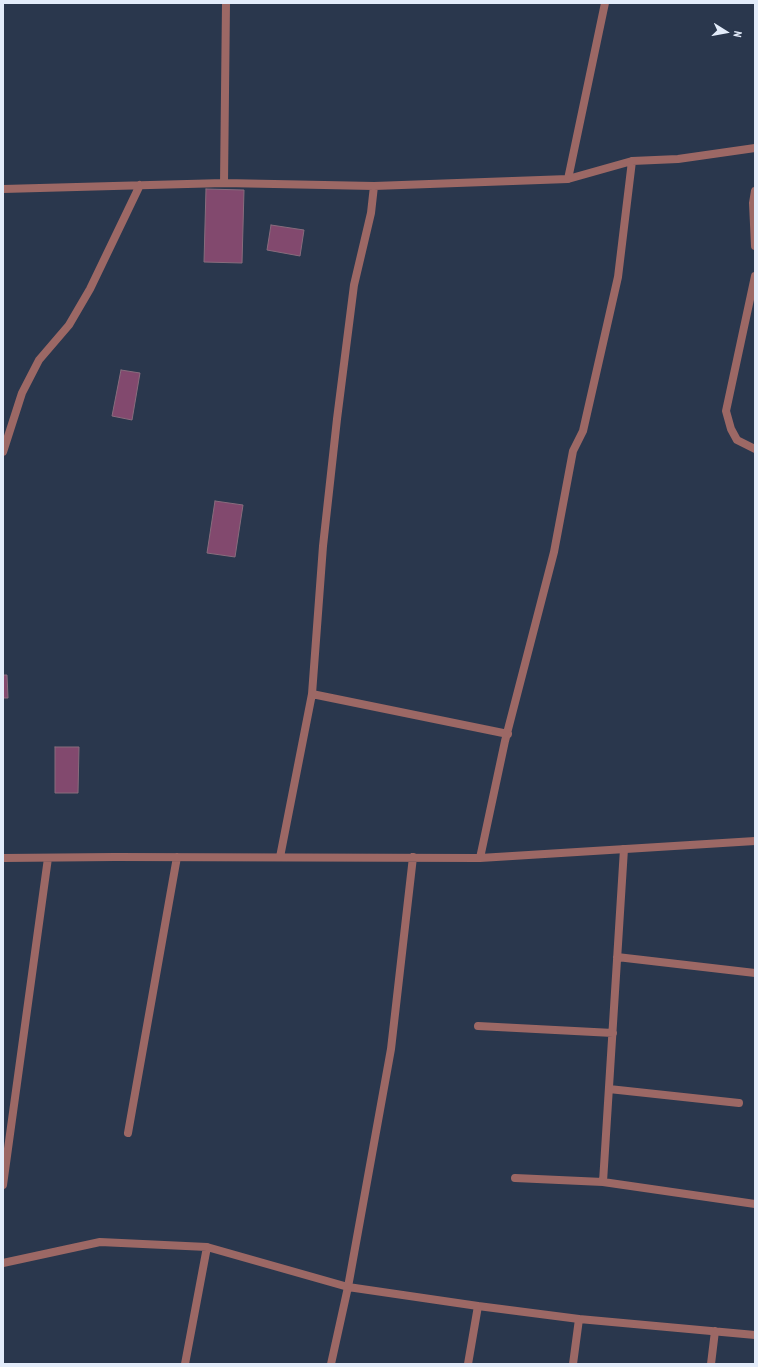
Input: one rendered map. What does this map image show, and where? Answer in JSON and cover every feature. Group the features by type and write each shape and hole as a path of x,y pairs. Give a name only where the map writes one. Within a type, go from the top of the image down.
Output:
{"street":[{"path":"224,183 226,3"},
{"path":"568,179 605,3"},
{"path":"3,189 224,183 374,186 568,179 632,161 678,159 755,148"},
{"path":"480,858 508,734 554,552 573,450 583,431 618,277 632,161"},
{"path":"3,452 22,392 38,360 69,325 90,289 140,185"},
{"path":"280,857 312,694 322,546 337,419 354,285 371,213 374,186"},
{"path":"755,191 753,203 755,246"},
{"path":"755,276 726,411 731,429 737,440 755,449"},
{"path":"312,694 508,734"},
{"path":"3,858 480,858 755,841"},
{"path":"603,1182 624,849"},
{"path":"128,1133 177,857"},
{"path":"3,1185 48,858"},
{"path":"331,1364 348,1287 391,1049 413,858"},
{"path":"617,957 755,972"},
{"path":"478,1026 613,1033"},
{"path":"609,1089 739,1103"},
{"path":"515,1178 603,1182 755,1204"},
{"path":"3,1263 100,1242 207,1247 348,1287 579,1319 755,1335"},
{"path":"185,1364 207,1247"},
{"path":"468,1364 478,1306"},
{"path":"572,1364 579,1319"},
{"path":"711,1364 715,1331"}],"building":[{"path":"206,189 244,190 242,263 204,262"},
{"path":"271,225 304,230 300,256 267,250"},
{"path":"121,370 140,373 132,420 112,416"},
{"path":"215,501 243,505 235,557 207,553"},
{"path":"3,675 7,675 8,698 3,698"},
{"path":"55,747 79,747 78,793 55,793"}]}
